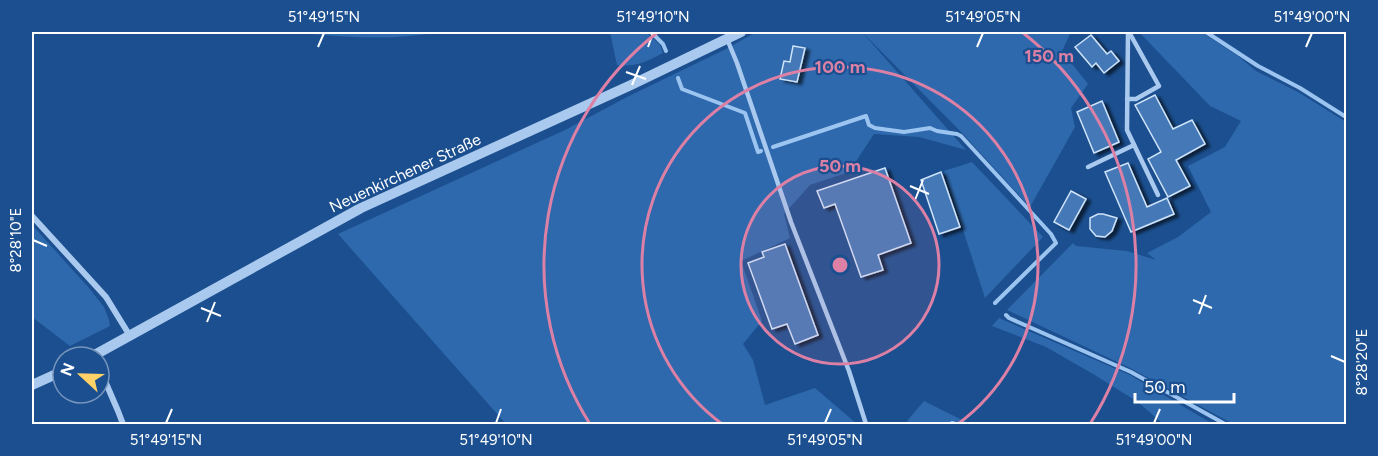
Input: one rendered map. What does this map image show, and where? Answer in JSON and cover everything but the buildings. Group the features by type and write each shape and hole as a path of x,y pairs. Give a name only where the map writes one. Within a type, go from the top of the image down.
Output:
{"street":[{"name":"Neuenkirchener Straße","path":"111,346 362,208 741,32"},
{"path":"32,216 106,297 130,336"},
{"path":"32,386 51,377"},
{"path":"111,395 123,424"}],"lane":[{"path":"1127,99 1136,99 1159,86 1128,32"},
{"path":"1128,32 1127,130 1158,195"},
{"path":"727,39 741,74 790,222 849,371 866,424"},
{"path":"1088,167 1134,145"}],"shaded area":[{"path":"308,32 439,32 376,37"},
{"path":"610,32 646,32 660,45 663,53 636,64 617,65"},
{"path":"756,32 862,32 966,150 919,137 874,134 849,172 810,185 784,214 790,238 741,261 762,321 743,344 753,360 765,405 815,388 857,424 506,424 338,234 565,130"},
{"path":"862,32 1071,32 1062,51 1088,84 1071,108 1075,127 1030,207 962,133"},
{"path":"1139,32 1201,32 1238,56 1256,71 1298,92 1346,122 1346,424 1233,424 1130,368 1007,310 1073,243 1076,246 1127,251 1156,260 1147,253 1178,237 1211,212 1188,166 1225,147 1241,121 1210,106"},
{"path":"972,162 1043,237 985,298 944,171"},
{"path":"32,225 104,307 110,326 69,345 32,317"},
{"path":"999,318 1130,375 1213,424 1163,424 1138,402 1046,347 992,326"},
{"path":"924,401 970,424 914,424 907,421"}],"waterway":[{"path":"651,32 663,44 666,51"},
{"path":"1206,32 1258,66 1300,88 1346,117"},
{"path":"678,78 682,89 745,113 758,152 761,151"},
{"path":"773,147 866,116 869,125 875,128 904,132 930,128 961,136 1051,234 1056,243 995,303"},
{"path":"1006,315 1131,372 1225,424"}]}
